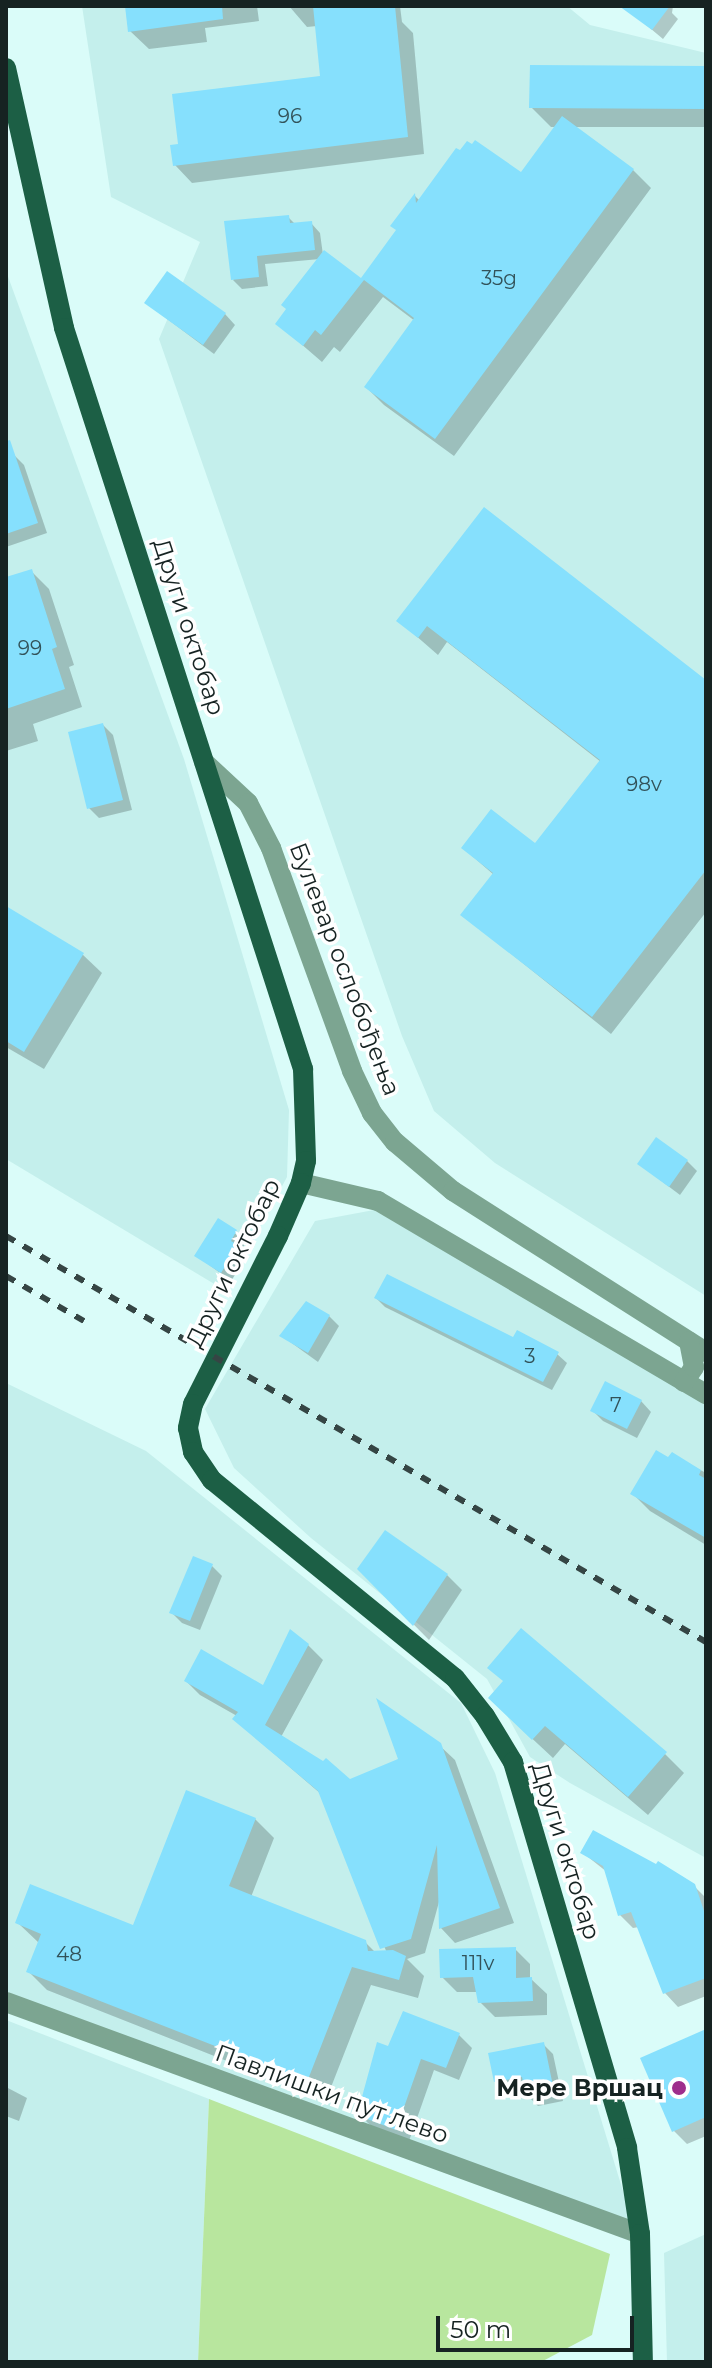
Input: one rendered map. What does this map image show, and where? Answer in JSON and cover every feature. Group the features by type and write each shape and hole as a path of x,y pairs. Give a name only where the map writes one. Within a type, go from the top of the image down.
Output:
{"main road":[{"name":"Други октобар","path":"6,68 64,328 303,1069 306,1161 301,1183 278,1236 193,1404 188,1428 193,1452 212,1480 455,1678 485,1716 513,1762 627,2148 640,2234 643,2362"}],"street":[{"name":"Булевар ослобођења","path":"204,762 248,803 271,848 352,1071 372,1113 395,1142 453,1191 698,1347 694,1367 699,1390"},
{"name":"Булевар ослобођења","path":"301,1183 378,1201 699,1390"},
{"name":"Павлишки пут лево","path":"6,2002 640,2234"}],"shaded area":[{"path":"82,6 567,6 590,25 706,53 706,1296 495,1163 434,1111 402,1036 159,339 200,242 111,197"},
{"path":"6,271 184,759 289,1110 287,1177 226,1291 6,1159"},
{"path":"374,1210 706,1403 706,1858 570,1783 530,1757 487,1679 311,1538 234,1468 205,1409 315,1221"},
{"path":"6,1383 146,1451 461,1703 495,1773 634,2227 6,1992"},
{"path":"6,2020 209,2099 198,2362 6,2362"},
{"path":"706,2234 706,2362 667,2362 664,2253"}],"green space":[{"path":"209,2099 610,2254 592,2335 541,2362 198,2362"}],"building":[{"path":"125,6 222,6 223,19 128,32"},
{"path":"313,6 395,6 408,137 173,166 170,145 178,144 172,94 320,76"},
{"path":"619,6 670,6 652,30"},
{"path":"530,65 706,66 706,109 529,108"},
{"path":"562,116 634,169 435,439 364,387 414,318 364,280 321,335 315,330 303,346 275,324 286,309 281,305 324,250 361,278 396,230 390,226 415,193 416,203 456,148 460,150 467,141 472,144 475,140 521,172"},
{"path":"289,215 290,223 312,221 315,250 257,256 259,277 231,280 224,221"},
{"path":"167,271 226,313 203,345 144,303"},
{"path":"10,440 38,523 6,534 6,441"},
{"path":"484,507 706,680 706,870 592,1017 460,915 493,873 461,848 491,809 535,843 600,760 427,626 418,638 396,621"},
{"path":"32,569 57,647 52,649 65,689 6,709 6,577"},
{"path":"103,723 123,800 87,809 68,732"},
{"path":"6,906 84,953 24,1052 6,1041"},
{"path":"656,1137 688,1160 669,1187 637,1164"},
{"path":"218,1218 237,1230 231,1241 238,1245 221,1273 194,1256"},
{"path":"387,1274 513,1337 517,1330 559,1352 543,1382 374,1298"},
{"path":"306,1301 330,1315 308,1353 279,1336"},
{"path":"605,1381 642,1400 627,1429 590,1411"},
{"path":"656,1450 668,1457 672,1452 701,1470 699,1475 706,1479 706,1538 630,1494"},
{"path":"385,1530 448,1574 413,1626 357,1569"},
{"path":"193,1556 213,1564 190,1621 169,1613"},
{"path":"521,1628 667,1752 628,1797 545,1726 532,1740 488,1698 503,1681 487,1668"},
{"path":"290,1629 309,1644 265,1725 323,1761 326,1758 350,1779 398,1759 376,1698 441,1743 500,1908 439,1929 437,1845 411,1939 380,1949 318,1791 232,1719 238,1712 184,1681 201,1649 263,1685"},
{"path":"186,1790 256,1818 229,1886 366,1940 368,1951 393,1950 406,1956 399,1980 352,1967 307,2082 26,1972 41,1934 15,1923 30,1884 133,1925"},
{"path":"593,1830 656,1864 658,1861 695,1884 706,1917 706,1978 663,1994 631,1912 618,1916 603,1866 580,1853"},
{"path":"516,1947 516,1978 532,1977 533,2001 478,2003 473,1977 440,1978 439,1949"},
{"path":"403,2011 460,2033 446,2068 421,2059 396,2130 357,2115 377,2042 388,2046"},
{"name":"Мере Вршац","path":"706,2029 706,2117 672,2132 640,2058"},
{"path":"544,2042 554,2091 526,2096 522,2077 494,2082 488,2053"}],"railway":[{"path":"6,1236 706,1642"},
{"path":"6,1276 84,1321"}],"place":[{"name":"Мере Вршац","path":"679,2088"}]}
